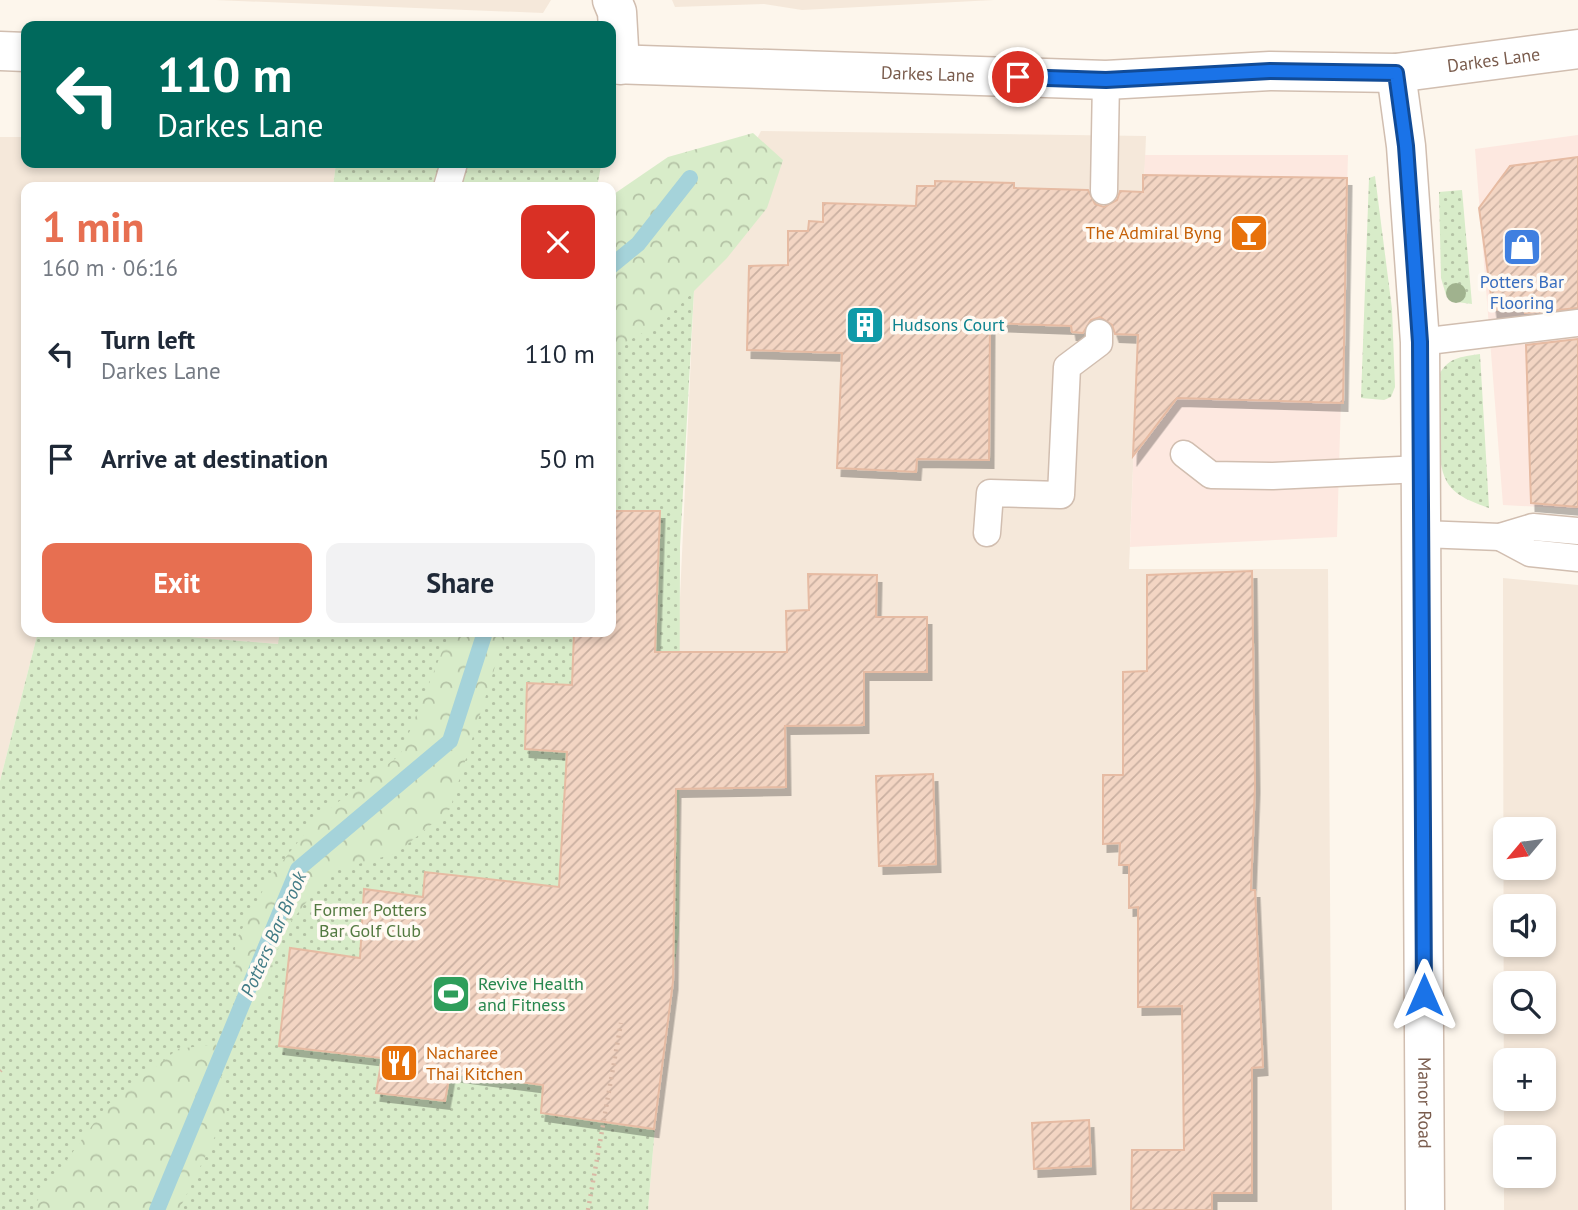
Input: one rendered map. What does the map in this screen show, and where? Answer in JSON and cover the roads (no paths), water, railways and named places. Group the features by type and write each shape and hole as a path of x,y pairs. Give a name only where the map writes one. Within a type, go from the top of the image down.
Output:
{"street":[{"path":"612,0 617,12 616,38"},
{"name":"Darkes Lane","path":"616,64 1106,80 1270,71 1396,73 1578,49"},
{"path":"0,51 21,51"},
{"name":"Manor Road","path":"1396,73 1406,146 1420,342 1425,1210"}],"lane":[{"path":"1104,191 1106,80"},
{"path":"1420,342 1578,323"},
{"path":"987,533 990,493 1061,495 1067,367 1099,342 1100,333"},
{"path":"1184,454 1211,475 1273,476 1421,469"},
{"path":"1422,534 1500,537 1533,527 1578,531"},
{"path":"1500,537 1530,553 1578,558"}],"waterway":[{"name":"Potters Bar Brook","path":"616,262 638,244 690,178"},
{"name":"Potters Bar Brook","path":"157,1210 298,869 450,741 483,637"}],"place":[{"name":"The Admiral Byng","path":"1249,233"},
{"name":"Potters Bar Flooring","path":"1522,247"},
{"name":"Hudsons Court","path":"865,325"},
{"name":"Revive Health and Fitness","path":"451,994"},
{"name":"Nacharee Thai Kitchen","path":"399,1063"}],"park label":[{"name":"Former Potters Bar Golf Club","path":"370,920"}]}
